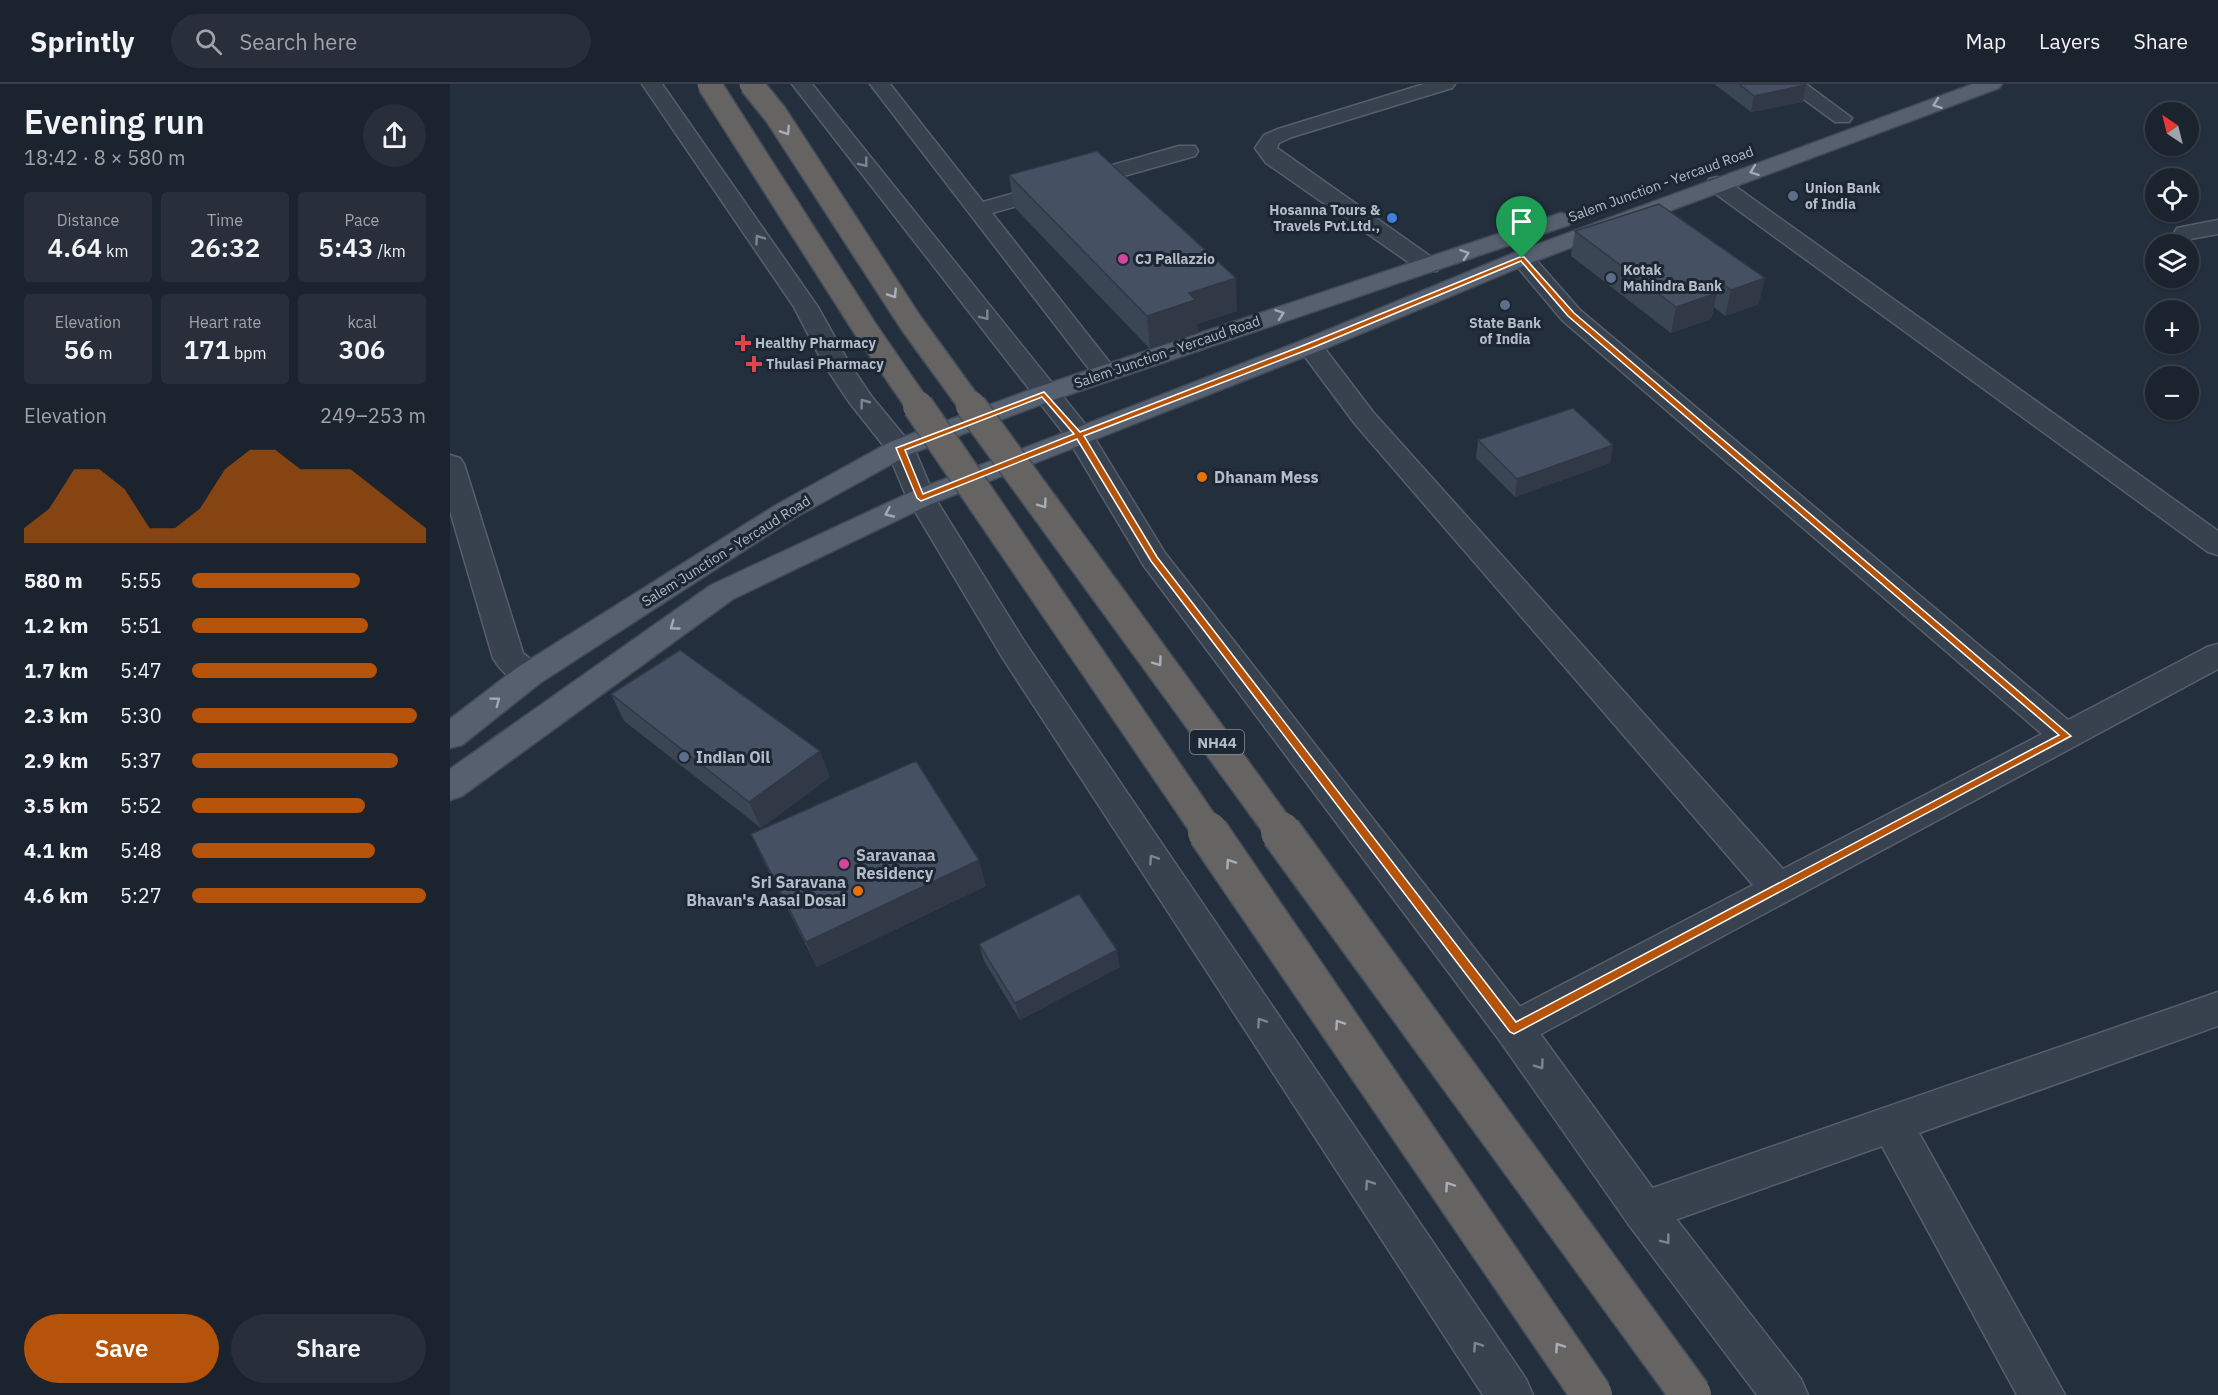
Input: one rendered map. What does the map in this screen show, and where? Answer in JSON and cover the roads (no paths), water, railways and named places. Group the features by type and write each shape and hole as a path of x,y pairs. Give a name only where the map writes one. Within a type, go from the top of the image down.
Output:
{"highway":[{"path":"709,84 866,330 1592,1395"},
{"name":"NH44","path":"751,84 776,115 911,323 1691,1395"}],"main road":[{"name":"Salem Junction - Yercaud Road","path":"450,736 530,675 786,511 900,448 1105,373 1429,267 1941,84"},
{"path":"450,787 722,592 921,498 1310,346 1522,258 1992,84"}],"street":[{"path":"652,84 806,307 836,363 900,448 921,498 1013,649 1510,1395"},
{"path":"802,84 1044,394 1079,435 1154,559 1514,1029 1644,1211 1785,1395"},
{"path":"880,84 1105,373"},
{"path":"1429,267 1274,158 1266,148 1271,139 1285,133 1412,88 1445,84"},
{"path":"1793,84 1842,118"},
{"path":"978,210 1187,151"},
{"path":"1717,184 2218,545"},
{"path":"2185,233 2218,227"},
{"path":"1522,258 1571,315 2066,736"},
{"path":"1310,346 1364,418 1778,888"},
{"path":"450,464 509,658 530,675"},
{"path":"1514,1029 2218,655"},
{"path":"1644,1211 2218,1009"},
{"path":"1892,1124 2042,1395"}],"place":[{"name":"Union Bank of India","path":"1793,196"},
{"name":"Hosanna Tours & Travels Pvt.Ltd.,","path":"1392,218"},
{"name":"CJ Pallazzio","path":"1123,259"},
{"name":"Kotak Mahindra Bank","path":"1611,278"},
{"name":"State Bank of India","path":"1505,305"},
{"name":"Healthy Pharmacy","path":"743,343"},
{"name":"Thulasi Pharmacy","path":"754,364"},
{"name":"Dhanam Mess","path":"1202,477"},
{"name":"Indian Oil","path":"684,757"},
{"name":"Saravanaa Residency","path":"844,864"},
{"name":"Sri Saravana Bhavan's Aasai Dosai","path":"858,891"}]}
